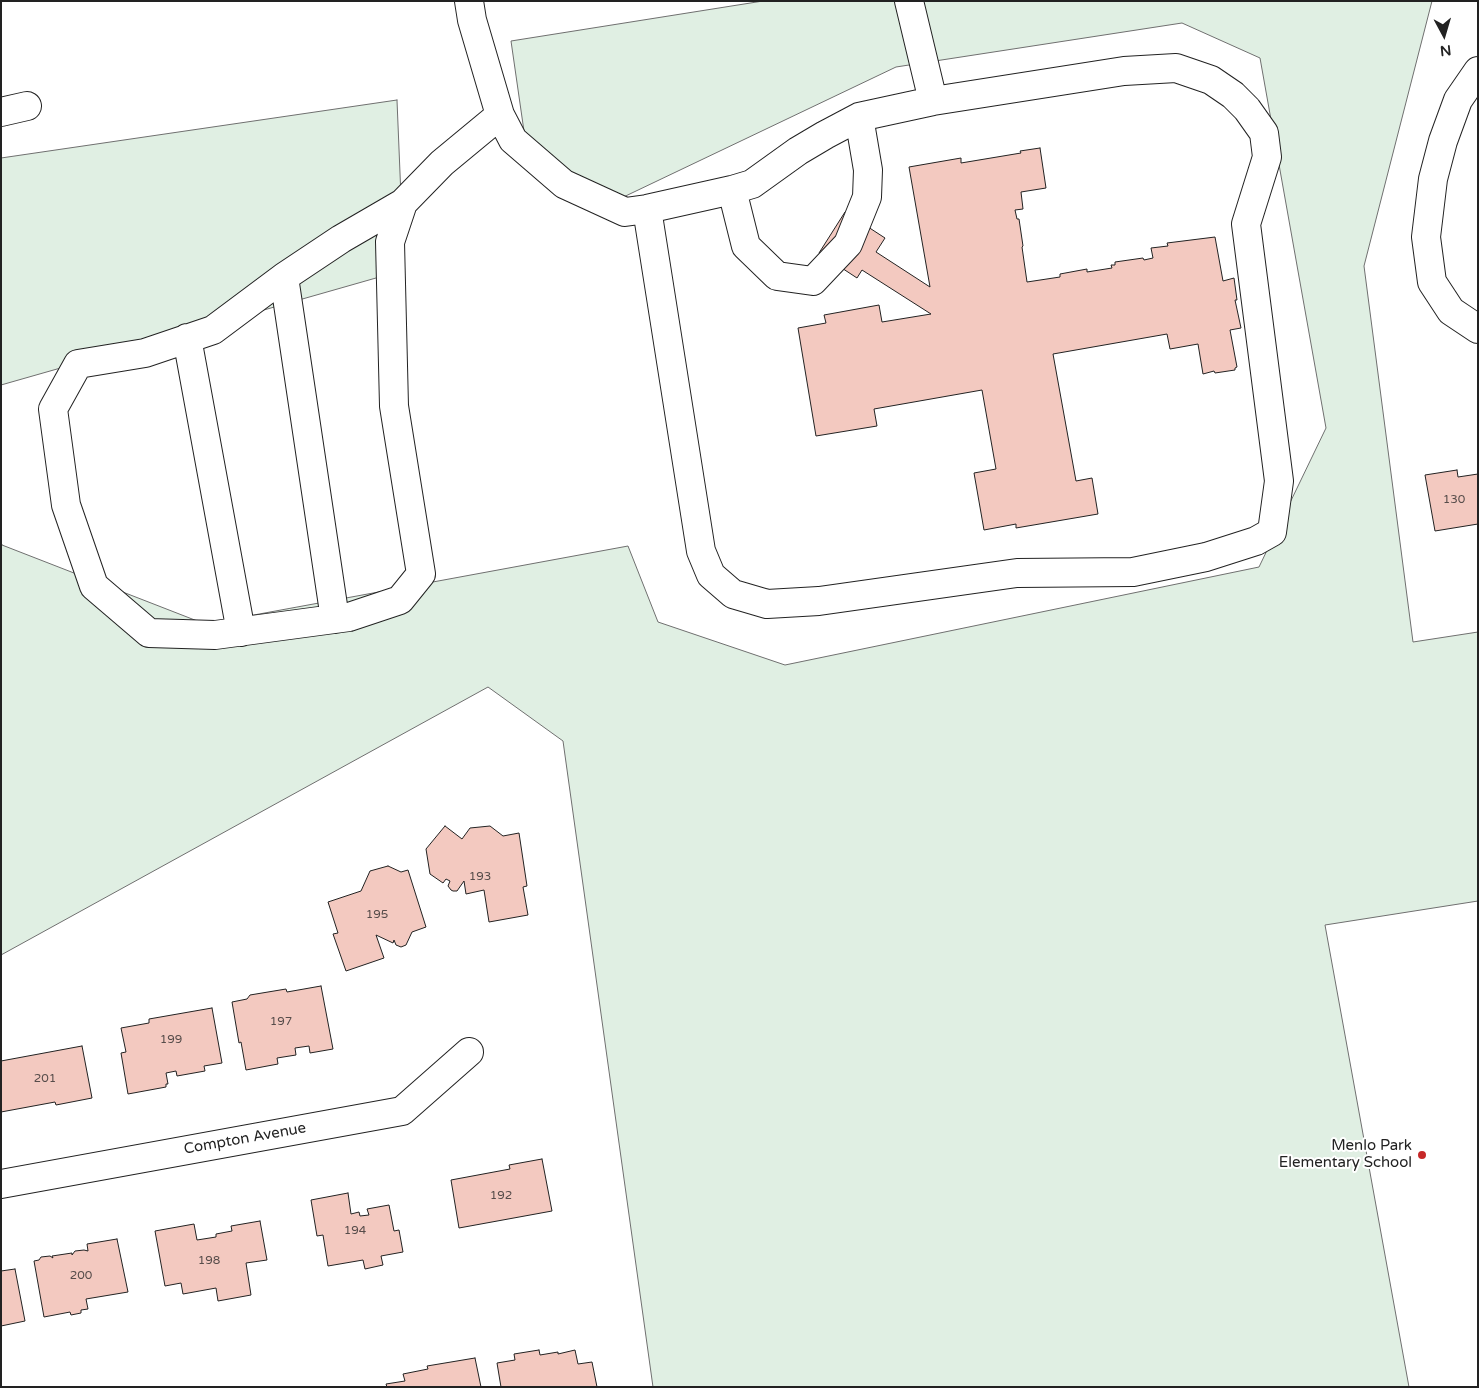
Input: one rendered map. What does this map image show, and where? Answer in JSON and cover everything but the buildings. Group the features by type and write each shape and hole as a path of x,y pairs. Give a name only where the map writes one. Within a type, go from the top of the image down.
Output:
{"street":[{"path":"469,1 472,20 500,115 513,140 564,184 625,212 647,209 752,184 798,151 859,117 933,101 1124,72 1176,68 1211,80 1247,109 1264,133 1267,157 1246,224 1279,481 1272,532 1256,541 1206,557 1133,572 1017,573 819,601 767,604 733,594 710,575 701,551 647,209"},
{"path":"909,1 933,101"},
{"path":"1478,71 1458,100 1443,140 1433,179 1426,238 1432,282 1451,311 1478,329"},
{"path":"403,203 390,242 394,406 421,574 400,600 349,617 215,635 149,633 94,586 66,505 53,409 78,364 145,352 213,330 284,277 341,239 403,203 442,163 500,115"},
{"path":"732,190 746,246 777,276 813,281 848,244 868,197 868,170 859,117"},
{"path":"284,277 335,618"},
{"path":"187,338 241,632"},
{"name":"Compton Avenue","path":"1,1184 402,1111 469,1052"}],"green space":[{"path":"763,1 1432,1 1364,266 1413,642 1478,632 1478,901 1325,925 1409,1387 653,1387 563,741 488,687 1,955 1,542 2,545 205,624 628,546 658,622 785,665 1259,567 1326,428 1260,58 1182,23 896,67 613,202 528,159 511,41"},
{"path":"397,100 404,270 1,385 1,158"}],"place":[{"name":"Menlo Park Elementary School","path":"1422,1155"}]}
